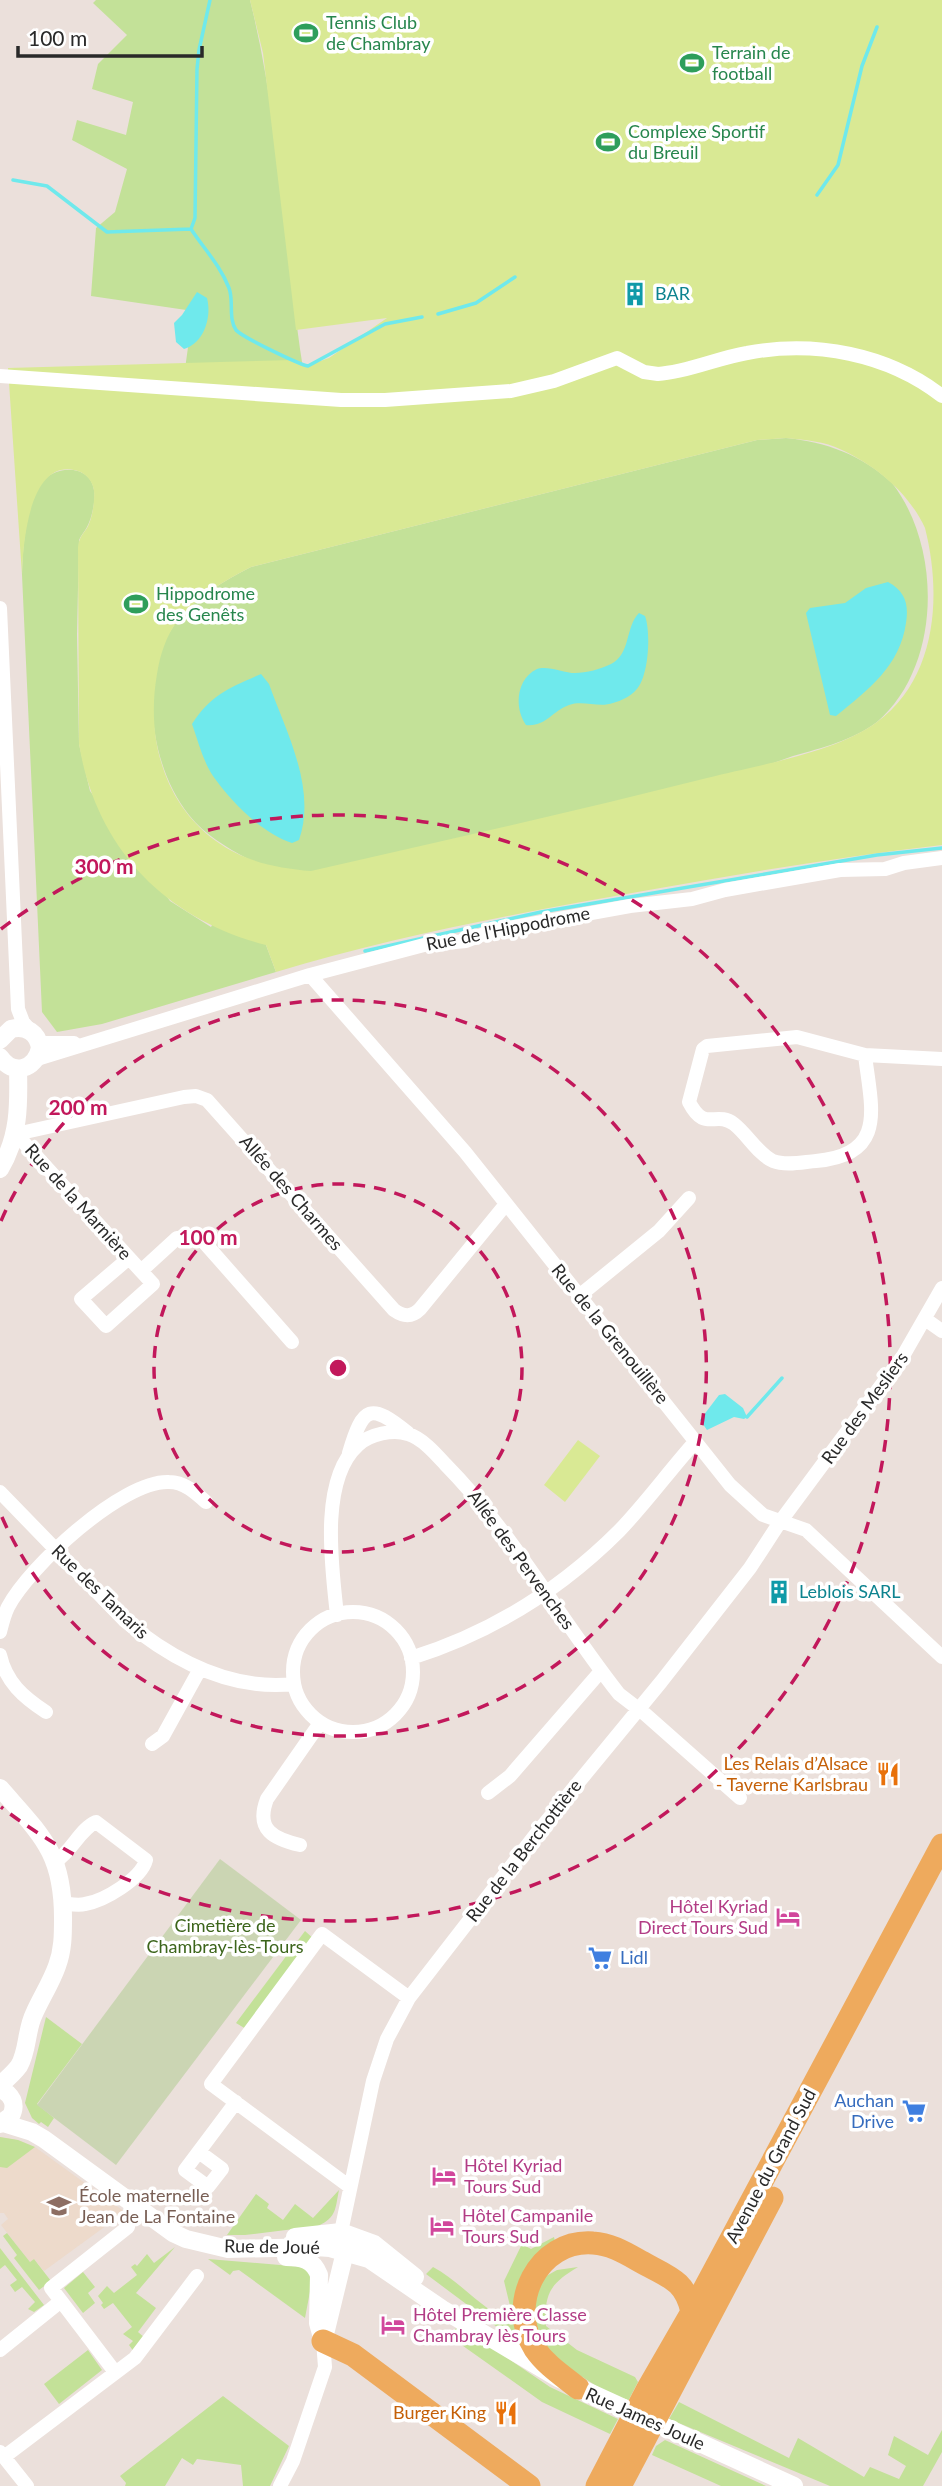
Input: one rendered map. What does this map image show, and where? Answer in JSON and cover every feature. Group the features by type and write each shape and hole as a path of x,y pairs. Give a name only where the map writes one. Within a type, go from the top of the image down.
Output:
{"main road":[{"name":"Avenue du Grand Sud","path":"657,2395 692,2312 942,1845"},
{"name":"Avenue du Grand Sud","path":"603,2483 631,2444 942,1876"},
{"path":"578,2388 534,2348 524,2317 526,2290 531,2278 546,2259 556,2252 569,2246 591,2242 617,2249 680,2285 689,2298 692,2312"},
{"path":"323,2341 514,2486"},
{"path":"323,2341 354,2355 529,2486"}],"street":[{"path":"0,376 341,400 385,400 521,389 564,378 617,358 644,372 658,374 749,352 794,349 858,354 904,372 942,396"},
{"path":"0,608 18,1009 35,1044 31,1065 18,1069 7,1065 0,1057"},
{"name":"Rue de l'Hippodrome","path":"35,1044 58,1054 310,975 424,945 466,940 505,929 630,906 692,899 725,890 840,870 884,869 904,863 942,858"},
{"name":"Rue de la Grenouillère","path":"310,975 465,1152 730,1485 763,1515 806,1530 942,1657"},
{"path":"6,1034 18,1009"},
{"path":"6,1034 18,1027 35,1044"},
{"path":"865,1055 872,1126 857,1148 840,1157 786,1163 774,1161 732,1122 721,1119 705,1120 698,1115 690,1102 703,1049 707,1046 797,1037 865,1055 942,1059"},
{"path":"0,1170 16,1134 18,1069"},
{"name":"Allée des Charmes","path":"16,1134 184,1097 197,1096 207,1100 394,1310 406,1316 413,1315 420,1309 506,1204"},
{"name":"Rue de la Marnière","path":"16,1134 141,1271 177,1238 198,1238 292,1342"},
{"path":"579,1296 659,1231 689,1198"},
{"path":"129,1258 81,1299 106,1326 153,1284 141,1271"},
{"name":"Rue des Mesliers","path":"780,1522 903,1356 942,1288"},
{"path":"925,1319 942,1331"},
{"name":"Allée des Pervenches","path":"349,1455 359,1422 372,1413 379,1412 438,1456 497,1523 619,1694 740,1798"},
{"path":"337,1615 332,1573 333,1507 342,1467 359,1443 376,1435 410,1434"},
{"path":"411,1658 468,1637 547,1594 620,1530 695,1442"},
{"path":"0,1632 17,1592 96,1514 143,1487 159,1482 182,1484 206,1502"},
{"name":"Rue des Tamaris","path":"0,1492 124,1620 145,1638 200,1669 249,1683 269,1686 295,1684"},
{"name":"Rue de la Berchottière","path":"343,2225 373,2081 387,2039 409,1998 544,1824 742,1579 780,1522"},
{"path":"350,1612 368,1614 384,1620 398,1632 408,1646 411,1658 413,1680 409,1697 399,1712 386,1723 370,1730 353,1733 336,1730 320,1723 300,1701 293,1670 296,1652 305,1636 317,1624 337,1615 350,1612"},
{"path":"0,1655 6,1675 12,1684 46,1712"},
{"path":"152,1744 163,1736 200,1669"},
{"path":"488,1793 510,1776 601,1671"},
{"path":"300,1845 284,1841 270,1833 264,1821 264,1807 320,1723"},
{"path":"0,1788 46,1842 56,1861 63,1903 63,1939 58,1965 30,2024 20,2064 0,2087"},
{"path":"56,1861 96,1822 146,1860 137,1876 127,1885 88,1904 63,1903"},
{"path":"350,2187 211,2084 323,1934 409,1998"},
{"name":"Rue de Joué","path":"0,2087 10,2095 14,2107 32,2132"},
{"path":"199,2152 236,2102"},
{"path":"2,2124 11,2116 14,2107"},
{"name":"Rue de Joué","path":"2,2124 32,2132 173,2233 228,2249 337,2250"},
{"path":"323,2341 343,2225"},
{"name":"Rue de Joué","path":"200,2242 230,2242 343,2225"},
{"name":"Rue James Joule","path":"343,2225 373,2244 501,2343"},
{"path":"115,2372 51,2288 128,2227"},
{"path":"257,2249 285,2257 299,2257 313,2263 319,2275 318,2323 323,2341 325,2367 293,2461 280,2486"},
{"path":"319,2291 337,2250"},
{"name":"Rue James Joule","path":"337,2250 369,2259 442,2309 541,2369 794,2486"},
{"path":"27,2486 2,2454 135,2358 197,2276"},
{"path":"3,2341 61,2301"}],"shaded area":[{"name":"École maternelle Jean de La Fontaine","path":"0,2137 35,2147 125,2212 44,2271 34,2259 30,2262 1,2225 8,2219 4,2213 0,2213"}],"green space":[{"path":"96,0 250,0 269,94 305,381 185,369 193,311 91,296 96,228 115,212 127,169 72,140 77,120 126,135 133,102 92,89 98,64 127,35 93,3"},
{"path":"250,0 942,0 942,845 795,865 555,907 461,925 276,972 266,945 230,933 197,917 167,897 141,874 119,846 101,816 88,781 79,744 78,547 92,515 93,488 87,476 78,471 62,470 49,477 39,489 27,525 22,575 8,368 294,360 306,366 329,358 387,318 296,330 263,53","holes":["786,438 828,445 867,464 901,492 925,528 933,580 933,607 930,634 923,659 912,683 897,704 860,733 818,750 772,763 311,871 262,863 227,848 198,825 171,788 162,766 154,721 154,697 162,653 170,633 186,611 231,578 251,567 757,440"]},
{"path":"786,438 843,452 880,473 892,483 908,509 920,539 928,606 923,639 914,670 898,698 877,722 837,743 793,756 266,945 276,972 102,1024 57,1032 42,1012 22,575 28,517 35,495 46,478 61,471 78,471 86,475 94,490 90,519 79,540 77,635 79,744 90,791 170,901 211,927 248,859 209,835 189,815 175,794 165,771 153,718 157,665 165,641 178,620 203,596 251,567 757,440"},
{"path":"578,1440 600,1456 565,1502 544,1485"},
{"name":"Cimetière de Chambray-lès-Tours","path":"220,1859 301,1920 116,2165 37,2105"},
{"path":"305,1931 314,1939 246,2029 236,2023"},
{"path":"46,2017 82,2044 37,2104 54,2118 48,2127 32,2118 25,2103"},
{"path":"0,2137 35,2147 7,2168 0,2167"},
{"path":"339,2190 332,2216 318,2226 227,2235 256,2194 269,2204 267,2208 283,2220 295,2204 313,2218"},
{"path":"7,2233 30,2262 34,2259 51,2281 39,2290 14,2258 17,2255 3,2236"},
{"path":"554,2237 556,2246 520,2335 513,2339 426,2274 433,2267 499,2316 510,2306 504,2281 522,2244 531,2249"},
{"path":"175,2247 136,2293 156,2308 138,2332 145,2338 134,2352 129,2345 133,2341 123,2334 132,2327 113,2303 104,2309 98,2296 107,2286 114,2293 137,2275 131,2267 135,2264 137,2266 147,2254 154,2263"},
{"path":"0,2248 44,2305 34,2312 28,2309 35,2302 22,2287 15,2292 10,2285 17,2280 5,2265 0,2269"},
{"path":"208,2259 303,2267 309,2271 312,2281 305,2318 239,2270 230,2275"},
{"path":"578,2267 551,2290 546,2305 546,2326 577,2350 635,2377 638,2382 626,2405 542,2351 530,2327 539,2280 557,2270"},
{"path":"83,2272 95,2287 88,2293 95,2303 83,2313 64,2288"},
{"path":"459,2325 550,2387 618,2419 610,2434 542,2402 449,2336"},
{"path":"88,2350 102,2370 59,2404 44,2384"},
{"path":"223,2396 289,2446 270,2486 243,2486 241,2465 197,2459 193,2465 182,2458 165,2486 125,2486 126,2483 120,2476"},
{"path":"679,2402 789,2458 798,2438 864,2477 870,2467 899,2479 906,2466 888,2455 894,2436 928,2455 942,2430 942,2452 923,2486 830,2486 669,2419"},
{"path":"665,2440 766,2486 721,2486 652,2455 656,2446"}],"water":[{"path":"197,292 207,298 207,321 197,341 184,349 176,342 174,323"},
{"path":"888,582 902,594 907,610 903,638 897,652 871,686 836,716 830,715 806,613 810,608 845,603 866,588"},
{"path":"639,613 645,616 647,623 648,654 644,675 634,692 622,700 608,704 569,705 539,724 526,725 520,710 519,694 530,674 541,668 571,673 584,672 611,664 622,654"},
{"path":"261,674 269,684 302,780 304,820 299,840 292,843 270,832 248,816 220,786 209,770 192,724 214,699"},
{"path":"725,1394 743,1408 747,1417 734,1417 707,1430 700,1420 719,1395"}],"waterway":[{"path":"210,0 197,69 195,218 191,229 225,280 236,330 270,350 308,366 385,324 422,317"},
{"path":"817,195 838,165 862,66 877,27"},
{"path":"13,180 47,186 107,232 191,229"},
{"path":"438,314 476,303 515,277"},
{"path":"365,951 541,912 877,855 942,848"},
{"path":"747,1417 782,1378"}],"place":[{"name":"Tennis Club de Chambray","path":"306,33"},
{"name":"Terrain de football","path":"692,63"},
{"name":"Complexe Sportif du Breuil","path":"608,142"},
{"name":"BAR","path":"635,294"},
{"name":"Hippodrome des Genêts","path":"136,604"},
{"name":"Leblois SARL","path":"779,1592"},
{"name":"Les Relais d’Alsace - Taverne Karlsbrau","path":"888,1774"},
{"name":"Hôtel Kyriad Direct Tours Sud","path":"788,1917"},
{"name":"Lidl","path":"600,1958"},
{"name":"Auchan Drive","path":"914,2111"},
{"name":"Hôtel Kyriad Tours Sud","path":"444,2176"},
{"name":"École maternelle Jean de La Fontaine","path":"59,2206"},
{"name":"Hôtel Campanile Tours Sud","path":"442,2226"},
{"name":"Hôtel Première Classe Chambray lès Tours","path":"393,2325"},
{"name":"Burger King","path":"506,2413"}]}
